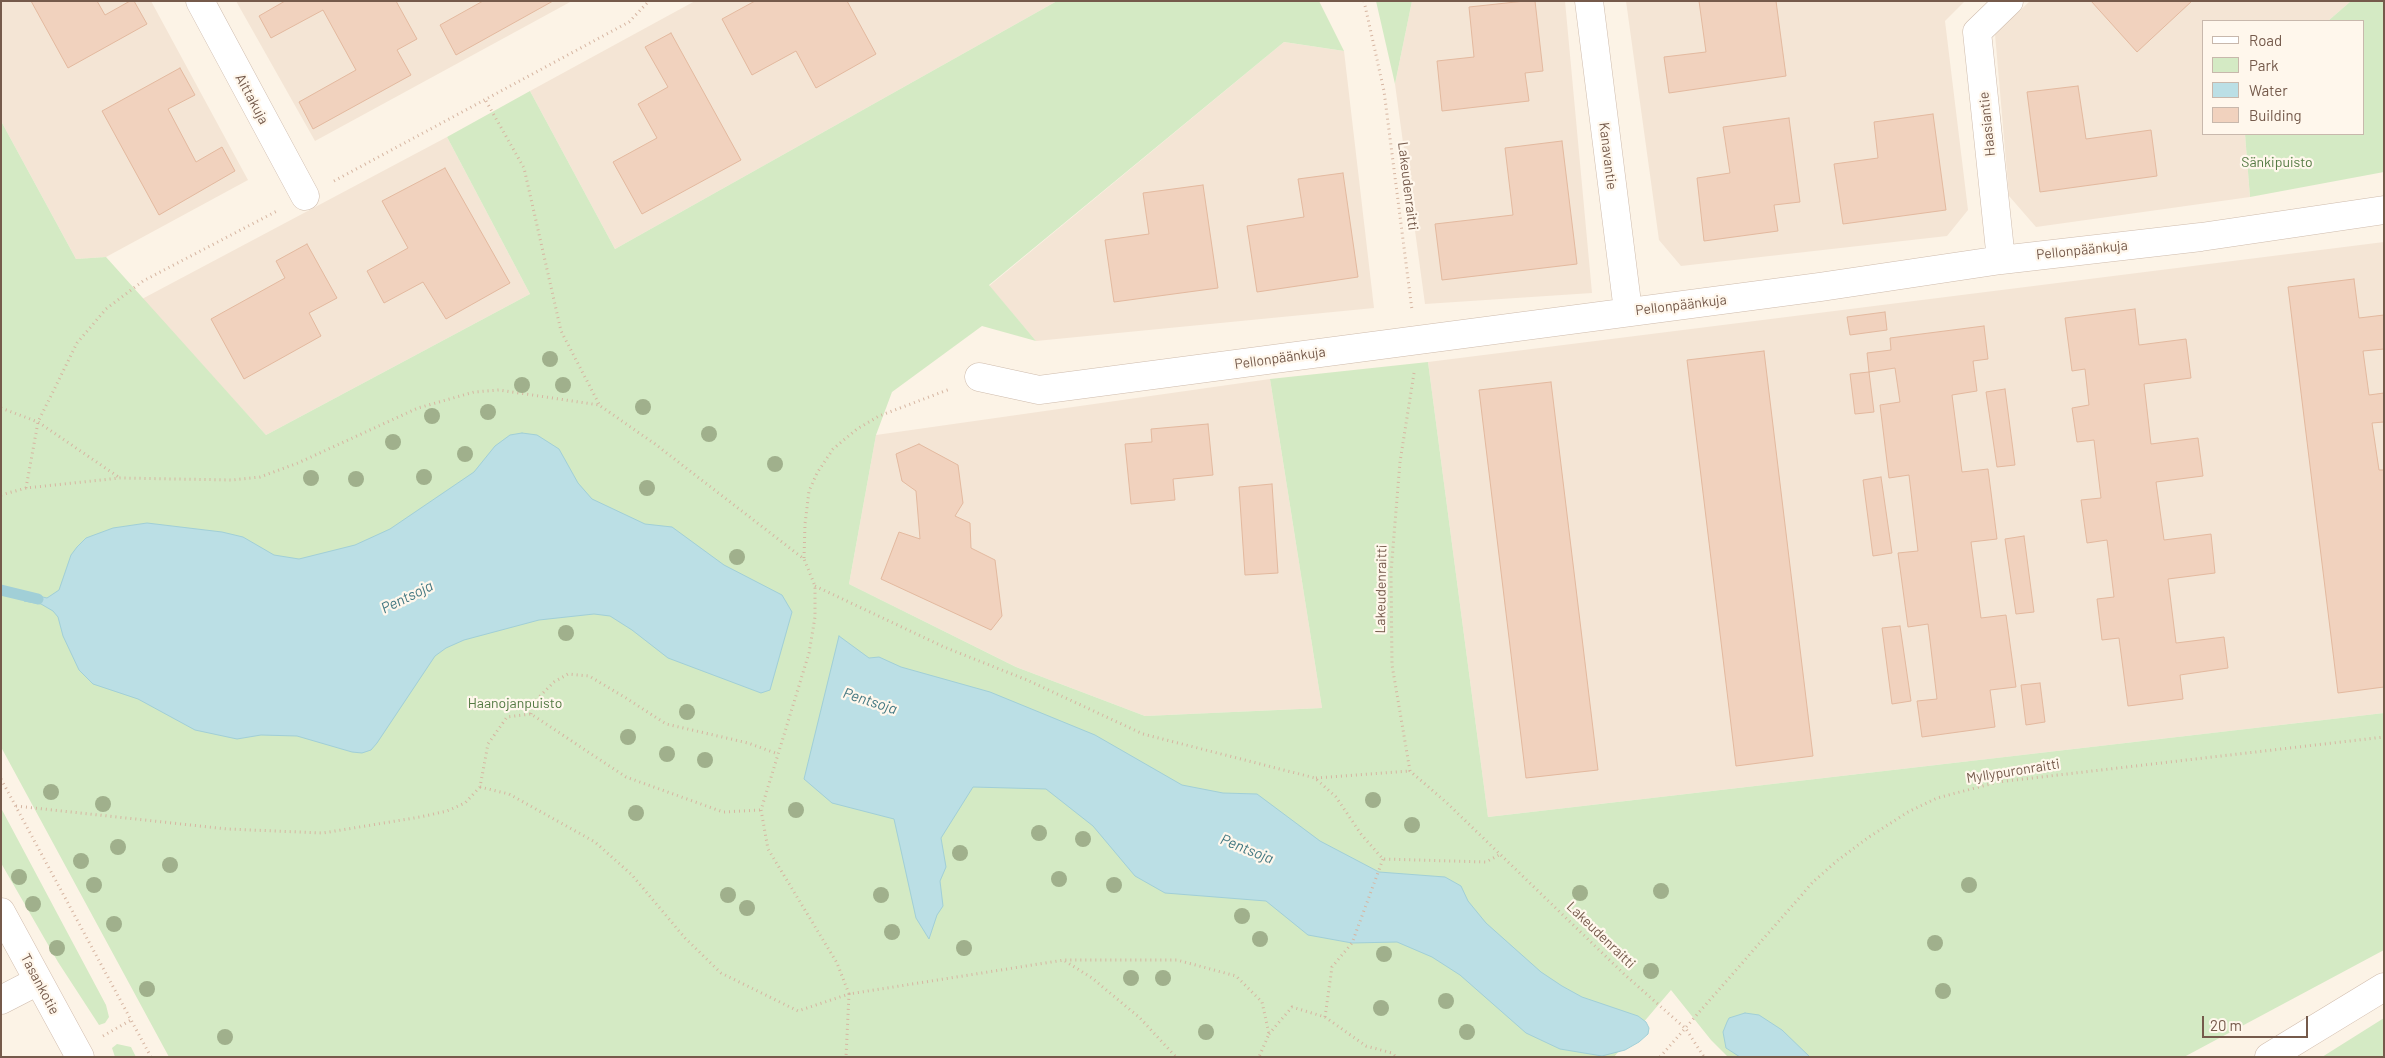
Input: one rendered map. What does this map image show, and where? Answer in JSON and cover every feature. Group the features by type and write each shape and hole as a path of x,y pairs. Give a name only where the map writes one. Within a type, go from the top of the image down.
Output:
{"street":[{"name":"Aittakuja","path":"200,1 305,196"},
{"name":"Kanavantie","path":"1588,1 1628,311"},
{"name":"Haasiantie","path":"2001,260 1977,32 2009,1"},
{"name":"Pellonpäänkuja","path":"979,378 1039,390 1820,287 2001,260 2201,237 2384,210"},
{"name":"Tasankotie","path":"1,912 80,1057"},
{"path":"1,1000 38,980"},
{"path":"2269,1057 2384,987"}],"path":[{"path":"26,488 38,422 52,389 77,343 106,309 144,281 486,101 629,22 649,1"},
{"name":"Lakeudenraitti","path":"1364,1 1384,91 1411,297 1414,374 1400,462 1391,572 1392,664 1410,771 1501,854 1624,974 1686,1029 1704,1057"},
{"path":"486,101 524,168 561,331 600,405 655,444 804,559"},
{"path":"846,1057 849,994 837,963 768,849 761,810 809,653 815,617 815,586 804,559 805,524 809,491 817,473 833,449 856,429 879,416 979,378"},
{"path":"1,495 26,488 120,478 232,480 260,477 298,463 418,408 474,392 499,390 600,405"},
{"path":"1,408 38,422 120,478"},
{"path":"815,586 944,647 1027,680 1143,734 1315,778 1410,771"},
{"path":"531,714 538,699 554,682 568,674 588,676 666,724 748,743 778,754"},
{"path":"16,806 227,830 323,832 448,811 465,803 480,787 488,744 507,717 531,714 626,777 723,812 761,810"},
{"name":"Myllypuronraitti","path":"1660,1057 1813,882 1869,837 1908,812 1937,798 1998,782 2384,737"},
{"path":"1315,778 1336,797 1361,834 1383,859 1486,862 1501,854"},
{"path":"1,779 151,1057"},
{"path":"480,787 509,794 595,842 632,875 685,938 721,973 798,1011 849,994 1064,960 1177,960 1236,976 1262,1002 1269,1034"},
{"path":"1326,1017 1332,967 1352,943 1383,859"},
{"path":"1064,960 1092,978 1140,1018 1176,1057"},
{"path":"1259,1057 1269,1034 1292,1007 1326,1017 1366,1046 1392,1053 1396,1057"},
{"path":"100,1038 131,1020"}],"shaded area":[{"path":"1,1 151,1 248,180 106,257 76,259 1,121"},
{"path":"236,1 572,1 315,141"},
{"path":"695,1 1057,1 615,249 530,91"},
{"path":"1412,1 1565,1 1592,293 1425,304 1395,84"},
{"path":"1626,1 1965,1 1945,21 1968,210 1947,236 1681,266 1659,240"},
{"path":"2030,1 2351,1 2329,20 2202,20 2202,135 2245,135 2250,197 2036,227 2009,196 1995,34"},
{"path":"1284,42 1344,51 1374,308 1036,341 989,286"},
{"path":"447,137 530,294 266,435 142,299"},
{"path":"2384,242 2384,713 1488,817 1428,362"},
{"path":"1270,379 1322,708 1145,716 1016,667 849,584 876,435"}],"green space":[{"name":"Haanojanpuisto","path":"1057,1 1319,1 1344,51 1284,42 989,285 1036,341 982,326 892,392 876,435 849,584 1016,667 1145,716 1322,708 1270,379 1428,362 1488,817 2384,713 2384,950 2184,1057 1728,1057 1711,1040 1671,990 1614,1057 169,1057 1,747 1,121 76,259 106,257 266,435 530,294 447,137 530,91 615,249"},
{"path":"1376,1 1412,1 1395,84"},
{"name":"Sänkipuisto","path":"2351,1 2384,1 2384,172 2250,197 2245,135 2365,135 2365,20 2329,20"},
{"path":"1,808 106,1005 109,1017 105,1023 99,1025 58,962 1,863"},
{"path":"2384,1018 2384,1057 2322,1057"},
{"path":"117,1044 131,1047 136,1057 115,1057 112,1048"}],"water":[{"path":"522,433 537,435 559,449 578,483 592,499 645,524 672,527 724,565 782,595 792,612 770,690 761,693 668,658 632,630 610,616 594,614 539,620 464,640 446,648 435,656 371,750 362,753 352,752 297,736 261,735 237,739 195,730 138,699 93,684 79,670 63,636 58,617 53,611 41,604 24,601 26,593 47,598 59,590 71,555 77,547 86,538 113,528 147,523 222,532 243,537 274,555 299,559 355,545 390,529 474,472 495,446 510,435"},
{"path":"839,636 869,658 879,657 901,667 990,692 1095,735 1182,785 1223,793 1257,794 1320,841 1379,872 1445,877 1461,886 1468,901 1486,923 1541,972 1582,997 1638,1016 1646,1022 1649,1028 1648,1034 1625,1050 1602,1056 1560,1049 1526,1033 1460,975 1432,957 1397,942 1352,943 1308,935 1266,901 1165,893 1135,876 1093,826 1046,789 973,787 941,838 946,867 940,881 943,906 937,915 929,939 916,918 894,819 832,803 804,779"},
{"path":"1745,1013 1759,1015 1782,1030 1810,1057 1740,1057 1726,1048 1723,1032 1729,1018"}],"building":[{"path":"31,1 97,1 105,15 130,1 134,1 147,24 68,68"},
{"path":"285,1 396,1 417,39 397,50 411,75 313,129 299,102 356,70 323,10 271,38 259,16"},
{"path":"483,1 553,1 456,55 440,25"},
{"path":"755,1 847,1 876,54 816,88 796,51 752,75 722,19"},
{"path":"1535,1 1543,71 1525,73 1529,101 1442,111 1437,61 1474,57 1469,7"},
{"path":"1699,1 1776,1 1786,76 1669,93 1664,57 1706,52"},
{"path":"2091,1 2192,1 2137,52"},
{"path":"671,33 741,160 642,214 613,162 657,138 638,104 668,87 645,47"},
{"path":"180,68 195,95 168,109 196,162 222,147 235,171 159,215 102,111"},
{"path":"2078,86 2086,139 2151,130 2157,176 2040,192 2027,92"},
{"path":"1933,114 1946,210 1843,224 1834,164 1878,158 1874,122"},
{"path":"1789,118 1800,202 1774,205 1778,231 1704,241 1697,178 1730,173 1723,127"},
{"path":"1562,141 1577,264 1442,280 1435,224 1513,215 1505,148"},
{"path":"445,168 510,283 446,319 423,282 384,303 367,271 408,248 382,201"},
{"path":"1343,173 1358,277 1257,292 1247,226 1304,217 1298,179"},
{"path":"1203,185 1218,288 1114,302 1105,240 1149,234 1143,193"},
{"path":"307,244 337,298 309,313 321,336 244,379 211,319 285,278 276,261"},
{"path":"2354,279 2359,318 2384,315 2384,349 2363,351 2369,395 2384,393 2384,422 2372,423 2379,470 2384,470 2384,687 2338,693 2288,287"},
{"path":"2135,309 2139,345 2186,339 2191,378 2144,384 2151,444 2198,438 2203,476 2156,482 2164,540 2211,534 2215,573 2168,579 2176,643 2224,637 2228,668 2180,675 2183,699 2128,706 2119,638 2102,640 2097,599 2114,597 2107,540 2087,543 2081,500 2101,498 2094,440 2077,442 2072,408 2089,405 2085,369 2072,371 2065,318"},
{"path":"1885,312 1887,330 1850,335 1847,317"},
{"path":"1984,326 1988,359 1973,361 1977,391 1952,395 1962,472 1988,469 1997,539 1971,542 1981,618 2006,615 2016,687 1990,690 1995,727 1922,737 1917,701 1937,699 1928,624 1908,627 1898,553 1918,551 1909,475 1889,478 1880,405 1900,402 1895,368 1869,372 1867,353 1891,350 1890,338"},
{"path":"1764,351 1813,756 1736,766 1687,360"},
{"path":"1869,372 1874,412 1855,414 1850,374"},
{"path":"1551,382 1598,770 1526,778 1479,390"},
{"path":"2005,389 2015,465 1997,467 1986,392"},
{"path":"1208,424 1213,475 1173,479 1175,500 1131,504 1125,444 1152,442 1151,429"},
{"path":"919,444 958,465 963,503 955,516 970,523 971,548 995,560 1002,616 991,630 881,579 899,532 920,539 916,491 902,481 896,454"},
{"path":"1881,477 1892,553 1873,556 1863,480"},
{"path":"1272,484 1278,573 1245,575 1239,487"},
{"path":"2024,536 2034,612 2016,614 2005,539"},
{"path":"1900,626 1911,701 1892,704 1882,628"},
{"path":"2040,683 2045,722 2026,725 2021,685"}],"waterway":[{"name":"Pentsoja","path":"1,590 38,599"}]}
